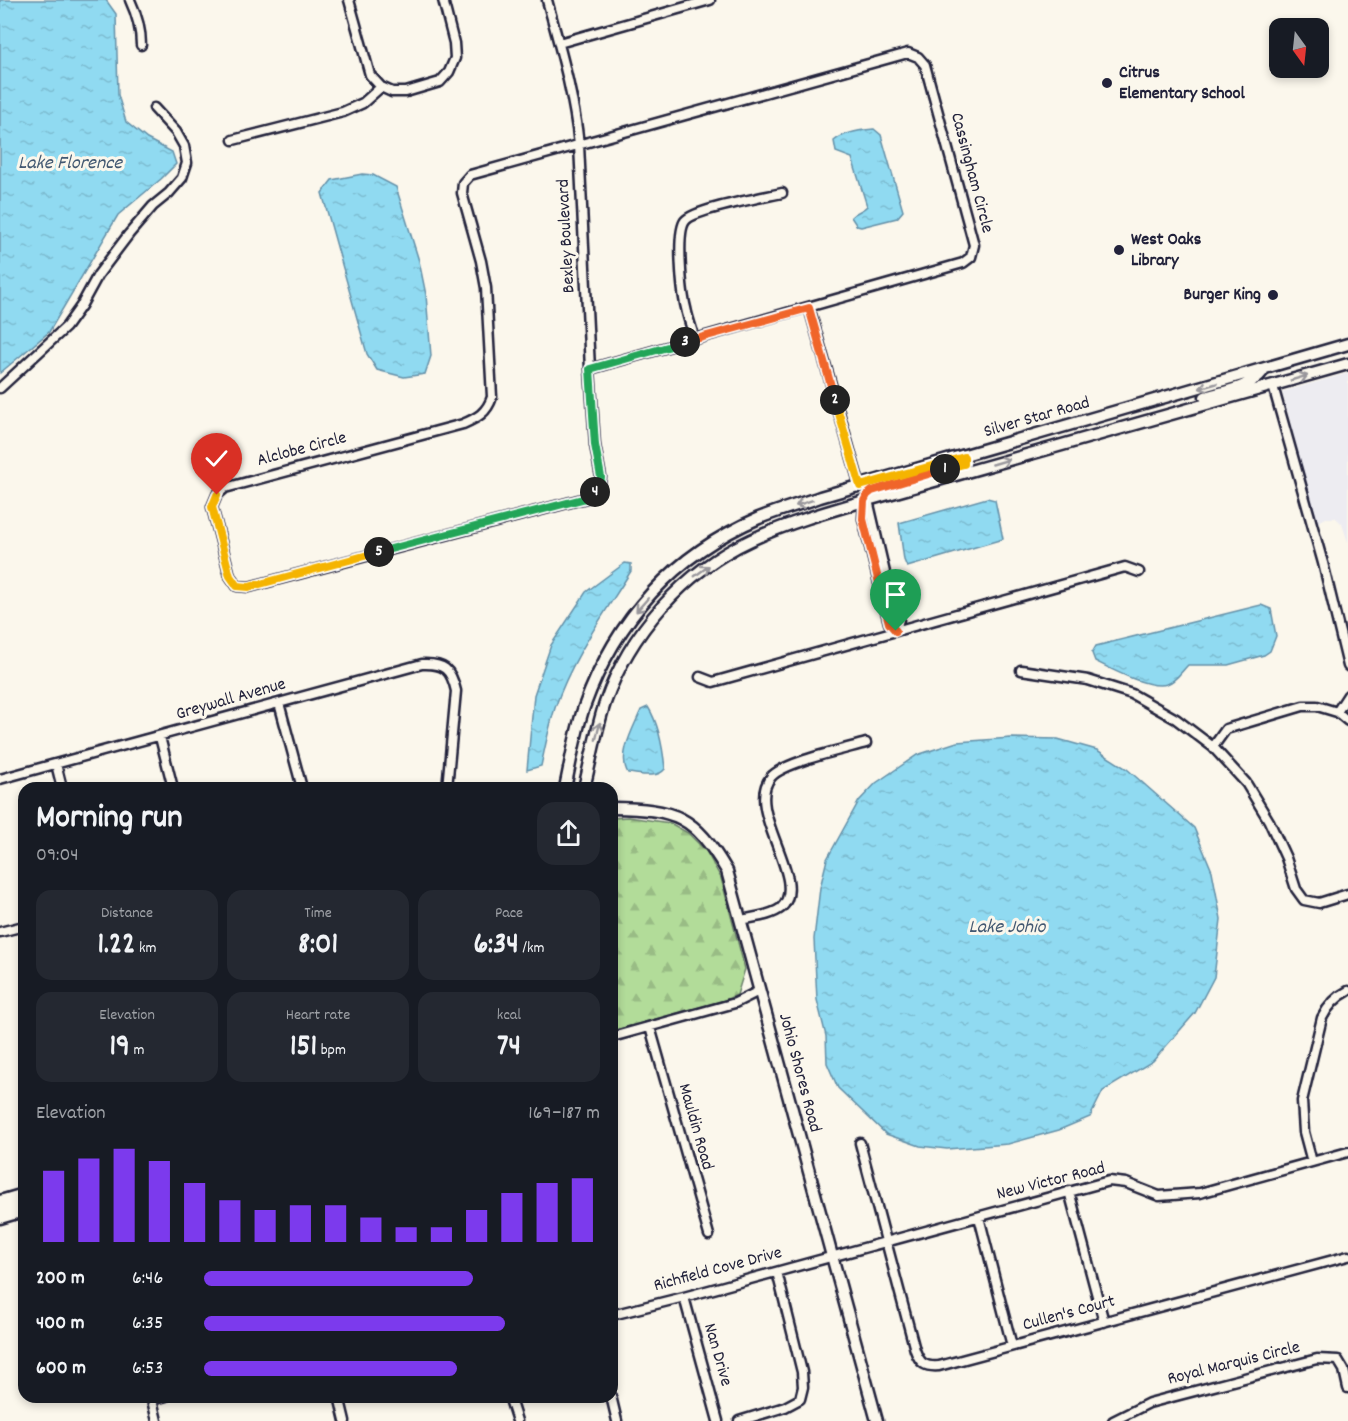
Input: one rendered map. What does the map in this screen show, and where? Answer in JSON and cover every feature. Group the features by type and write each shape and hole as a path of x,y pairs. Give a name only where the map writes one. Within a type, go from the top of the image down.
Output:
{"main road":[{"name":"Silver Star Road","path":"566,782 584,709 616,638 668,575 706,546 759,518 820,497 1348,344"},
{"name":"Silver Star Road","path":"585,782 605,703 621,664 641,632 667,601 699,571 749,540 789,524 866,500 1348,364"},
{"path":"1134,425 1139,417 1247,384 1258,378 1264,370"},
{"path":"866,500 867,495 872,491 888,485 964,464 964,457"},
{"path":"749,540 761,529 845,501 851,498 860,486"},
{"name":"Johio Shores Road","path":"618,808 642,808 668,813 693,825 712,847 727,871 877,1421"},
{"path":"0,1201 18,1196"},
{"path":"0,1209 18,1204"},
{"path":"0,1218 18,1213"}],"street":[{"path":"130,0 137,16 141,45"},
{"path":"350,0 370,75 381,87 393,92 406,92 440,81 449,72 455,58 454,43 442,0"},
{"name":"Bexley Boulevard","path":"547,0 573,98 579,145 590,369"},
{"path":"559,43 710,0"},
{"name":"Cassingham Circle","path":"579,145 908,52 918,57 925,66 974,245 971,257 963,263 590,369"},
{"path":"233,140 343,111 363,103 381,87"},
{"path":"0,388 66,327 98,275 129,234 153,206 182,178 187,162 184,146 176,132 154,108"},
{"name":"Alclobe Circle","path":"579,145 470,176 463,183 462,194 481,261 486,288 492,397 488,409 478,418 463,424 225,488 217,495 212,507 230,576 237,586 249,587 590,497 599,489 601,477 595,445 590,369"},
{"path":"695,339 682,283 681,234 685,221 698,213 782,193"},
{"path":"809,308 860,486"},
{"path":"1273,386 1323,563 1348,666"},
{"path":"866,500 863,519 879,566 889,623 896,631"},
{"path":"700,677 713,682 1125,567 1139,572"},
{"name":"Greywall Avenue","path":"0,779 422,664 435,663 448,670 456,691 448,782"},
{"path":"1021,670 1088,680 1132,694 1176,719 1213,747 1246,783 1269,821 1287,858 1296,889 1304,900 1319,903 1348,894"},
{"path":"1337,712 1348,694"},
{"path":"279,704 300,782"},
{"path":"1213,747 1226,729 1303,706 1317,706 1337,712 1348,721"},
{"path":"160,736 172,782"},
{"path":"741,920 769,914 781,908 788,897 788,883 765,806 765,790 772,776 788,766 866,743"},
{"path":"56,764 60,782"},
{"path":"0,932 18,928"},
{"path":"618,1035 735,1003 759,991"},
{"path":"1312,1162 1304,1132 1302,1101 1322,1018 1326,1009 1348,991"},
{"name":"Mauldin Road","path":"650,1027 709,1235"},
{"path":"860,1143 887,1242"},
{"name":"New Victor Road","path":"832,1257 1109,1181 1126,1183 1159,1196 1200,1193 1348,1152"},
{"path":"1070,1191 1104,1322"},
{"path":"980,1217 1012,1346"},
{"name":"Cullen's Court","path":"887,1242 919,1361 927,1367 939,1366 1348,1256"},
{"name":"Richfield Cove Drive","path":"618,1314 832,1257"},
{"path":"739,1421 785,1407 800,1399 803,1387 802,1372 777,1272"},
{"name":"Nan Drive","path":"684,1297 718,1421"},
{"name":"Royal Marquis Circle","path":"1113,1421 1149,1403 1317,1359 1338,1360 1344,1370 1348,1388"},
{"path":"152,1403 157,1421"},
{"path":"341,1403 345,1421"},
{"path":"511,1403 517,1421"},
{"path":"613,1403 617,1421"}],"shaded area":[{"path":"1348,373 1348,542 1342,524 1336,518 1326,518 1317,523 1282,392"}],"green space":[{"path":"618,818 670,823 688,833 706,851 721,878 745,969 737,995 618,1029"}],"water":[{"name":"Lake Florence","path":"0,0 106,0 116,14 118,95 126,122 147,139 172,152 176,164 118,215 49,332 0,373"},
{"path":"874,129 881,135 903,211 897,218 861,227 857,226 851,217 867,206 852,158 836,152 834,141 858,131"},
{"path":"362,174 373,175 396,187 419,261 426,295 431,356 425,374 404,377 377,370 367,354 322,193 332,180"},
{"path":"987,498 995,500 1003,539 907,567 899,523"},
{"path":"625,563 631,564 631,571 589,638 562,690 551,722 541,766 527,770 534,695 551,645 586,592"},
{"path":"1261,605 1271,609 1276,636 1270,651 1264,655 1228,665 1188,665 1176,679 1167,684 1151,684 1131,678 1095,661 1092,653 1096,646"},
{"path":"648,707 658,729 665,769 653,775 628,773 625,766 625,750 641,710"},
{"name":"Lake Johio","path":"1011,738 1058,739 1097,750 1127,769 1194,828 1212,871 1221,919 1214,977 1195,1013 1153,1061 1103,1091 1090,1117 1059,1130 1008,1144 947,1149 920,1146 886,1134 838,1088 827,1063 826,1036 817,1000 814,939 820,888 827,859 859,801 876,783 917,755 957,742"}],"place":[{"name":"Citrus Elementary School","path":"1107,83"},
{"name":"West Oaks Library","path":"1119,250"},
{"name":"Burger King","path":"1273,295"}],"route":[{"path":"217,495 212,507 230,576 237,586 249,587 590,497 599,489 601,477 595,445 590,369 809,308 860,486 964,457 964,464 888,485 872,491 864,501 863,519 889,623 896,631"}]}
